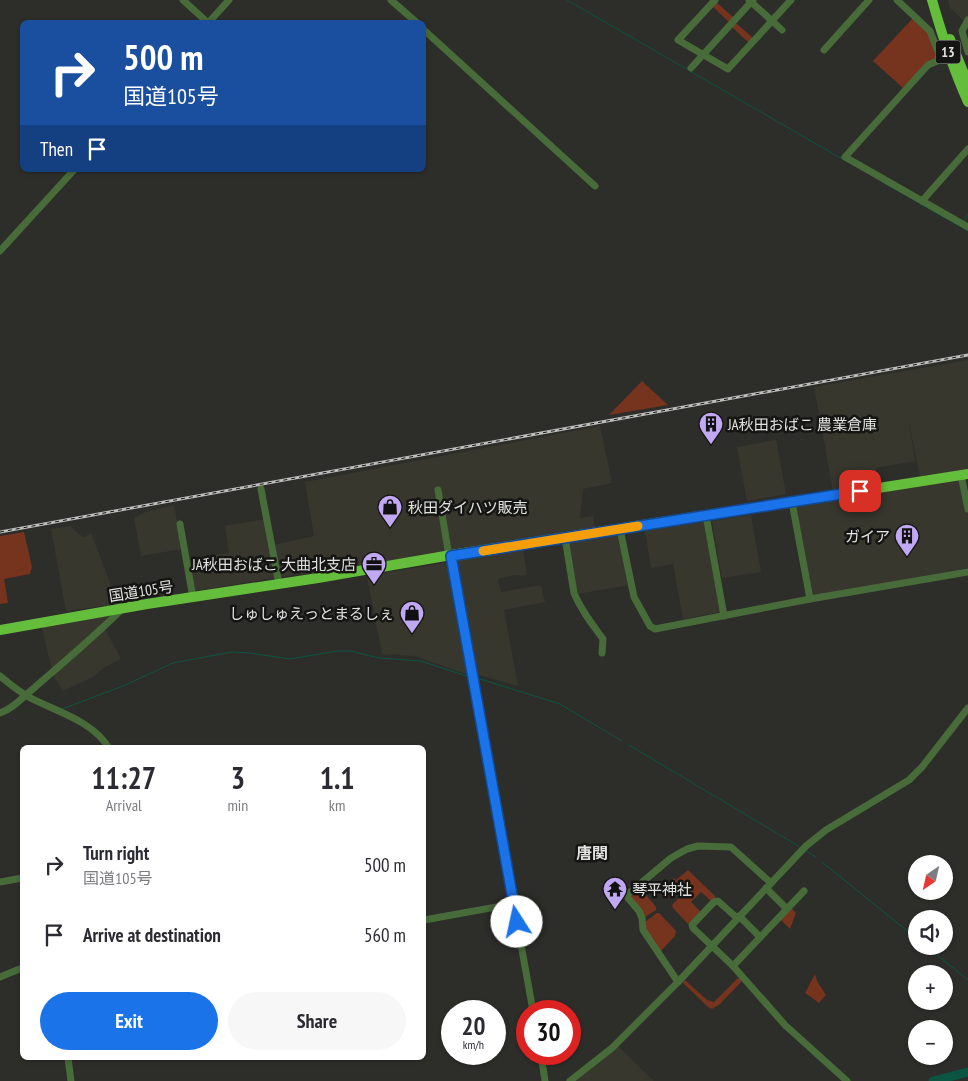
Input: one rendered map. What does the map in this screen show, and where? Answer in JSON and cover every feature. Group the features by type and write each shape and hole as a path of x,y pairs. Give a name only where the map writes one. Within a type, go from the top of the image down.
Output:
{"highway":[{"name":"13","path":"932,0 956,76 968,102"},
{"name":"13","path":"938,0 950,38 949,56 968,84"},
{"name":"国道105号","path":"0,630 965,474"}],"street":[{"path":"183,0 206,20"},
{"path":"210,20 229,0"},
{"path":"391,0 414,20"},
{"path":"714,0 678,40 728,68 791,0"},
{"path":"824,50 869,0"},
{"path":"897,0 930,31 949,56"},
{"path":"692,68 751,1 782,30"},
{"path":"968,20 962,31 968,50 928,65 845,157 968,227"},
{"path":"426,32 595,186"},
{"path":"922,201 968,149"},
{"path":"0,251 72,172"},
{"path":"965,474 968,509"},
{"path":"261,490 279,584"},
{"path":"438,490 531,1000"},
{"path":"792,502 810,599"},
{"path":"706,515 724,616"},
{"path":"180,524 193,598"},
{"path":"620,529 634,598 650,626 655,629 810,599 968,572"},
{"path":"565,538 574,593 578,602 603,638 602,653"},
{"path":"0,713 14,705 122,609"},
{"path":"0,676 25,695 97,733 107,745"},
{"path":"570,1081 612,1048 678,982 803,849 826,830 909,780 928,760 968,708"},
{"path":"678,982 643,930 639,911 628,898 628,894 671,858 687,849 698,846 731,847 787,909"},
{"path":"0,882 20,878"},
{"path":"732,966 804,891"},
{"path":"760,937 718,901 714,902 692,924 693,928 732,966 785,1025 847,1081"},
{"path":"426,920 513,904"},
{"path":"0,977 20,969"},
{"path":"68,1060 72,1081"},
{"path":"542,1065 546,1081"}],"shaded area":[{"path":"948,0 968,0 968,17 964,21 950,8"},
{"path":"716,2 733,17 729,22 712,6"},
{"path":"913,18 929,32 939,58 903,88 873,61"},
{"path":"736,23 753,38 749,43 732,27"},
{"path":"968,360 968,469 920,476 908,418 915,461 876,468 878,483 833,491 814,387"},
{"path":"642,381 668,405 609,415"},
{"path":"600,426 612,483 583,489 580,518 593,516 595,527 280,577 274,545 314,536 305,482"},
{"path":"776,440 786,494 747,501 737,447"},
{"path":"961,478 968,517 968,568 812,596 796,507"},
{"path":"174,505 182,549 141,556 134,518 146,512"},
{"path":"751,515 761,572 722,578 712,521"},
{"path":"265,519 275,578 194,591 188,560 229,553 225,526"},
{"path":"704,522 721,612 683,619 673,564 651,568 645,531"},
{"path":"70,526 84,537 91,533 118,604 66,611 51,529"},
{"path":"24,532 32,567 30,574 4,579 8,603 0,604 0,536"},
{"path":"621,534 630,585 577,594 568,543"},
{"path":"523,549 527,575 515,575 498,579 501,592 541,585 545,602 504,610 518,686 475,674 453,561"},
{"path":"449,562 469,675 415,656 382,654 367,576"},
{"path":"113,615 53,669 42,627"},
{"path":"105,629 121,659 105,667 93,677 63,691 52,674"},
{"path":"688,870 716,897 711,901 701,892 691,902 701,912 688,924 673,908 672,905 679,898 674,892 666,899 661,894 666,884 674,878 676,880"},
{"path":"639,888 656,907 656,910 645,917 631,899 632,893"},
{"path":"791,908 796,913 790,929 780,919"},
{"path":"657,913 676,931 675,936 660,952 646,930 645,922"},
{"path":"815,974 826,995 819,1003 805,993"},
{"path":"741,977 742,981 720,1004 712,1009 683,983 684,980 686,981 707,1000 714,1002"},
{"path":"618,1046 654,1081 576,1081 599,1063"}],"waterway":[{"path":"567,0 844,160"},
{"path":"882,182 968,231"},
{"path":"964,220 968,215"},
{"path":"62,709 123,686 173,663 232,652 290,659 337,651 351,651 379,658 421,661 470,677"},
{"path":"477,678 560,704 622,741"},
{"path":"629,745 800,847"},
{"path":"805,850 816,857"},
{"path":"822,862 908,932"},
{"path":"937,955 968,980"},
{"path":"933,1081 968,1072"}],"railway":[{"path":"0,532 968,355"}],"slow traffic":[{"path":"483,551 638,526"}],"place":[{"name":"JA秋田おばこ 農業倉庫","path":"711,445"},
{"name":"秋田ダイハツ販売","path":"390,528"},
{"name":"ガイア","path":"907,557"},
{"name":"JA秋田おばこ 大曲北支店","path":"374,585"},
{"name":"しゅしゅえっとまるしぇ","path":"412,634"},
{"name":"琴平神社","path":"615,910"}],"district":[{"name":"唐関","path":"592,853"}],"route":[{"path":"517,922 451,556 860,491"}]}
